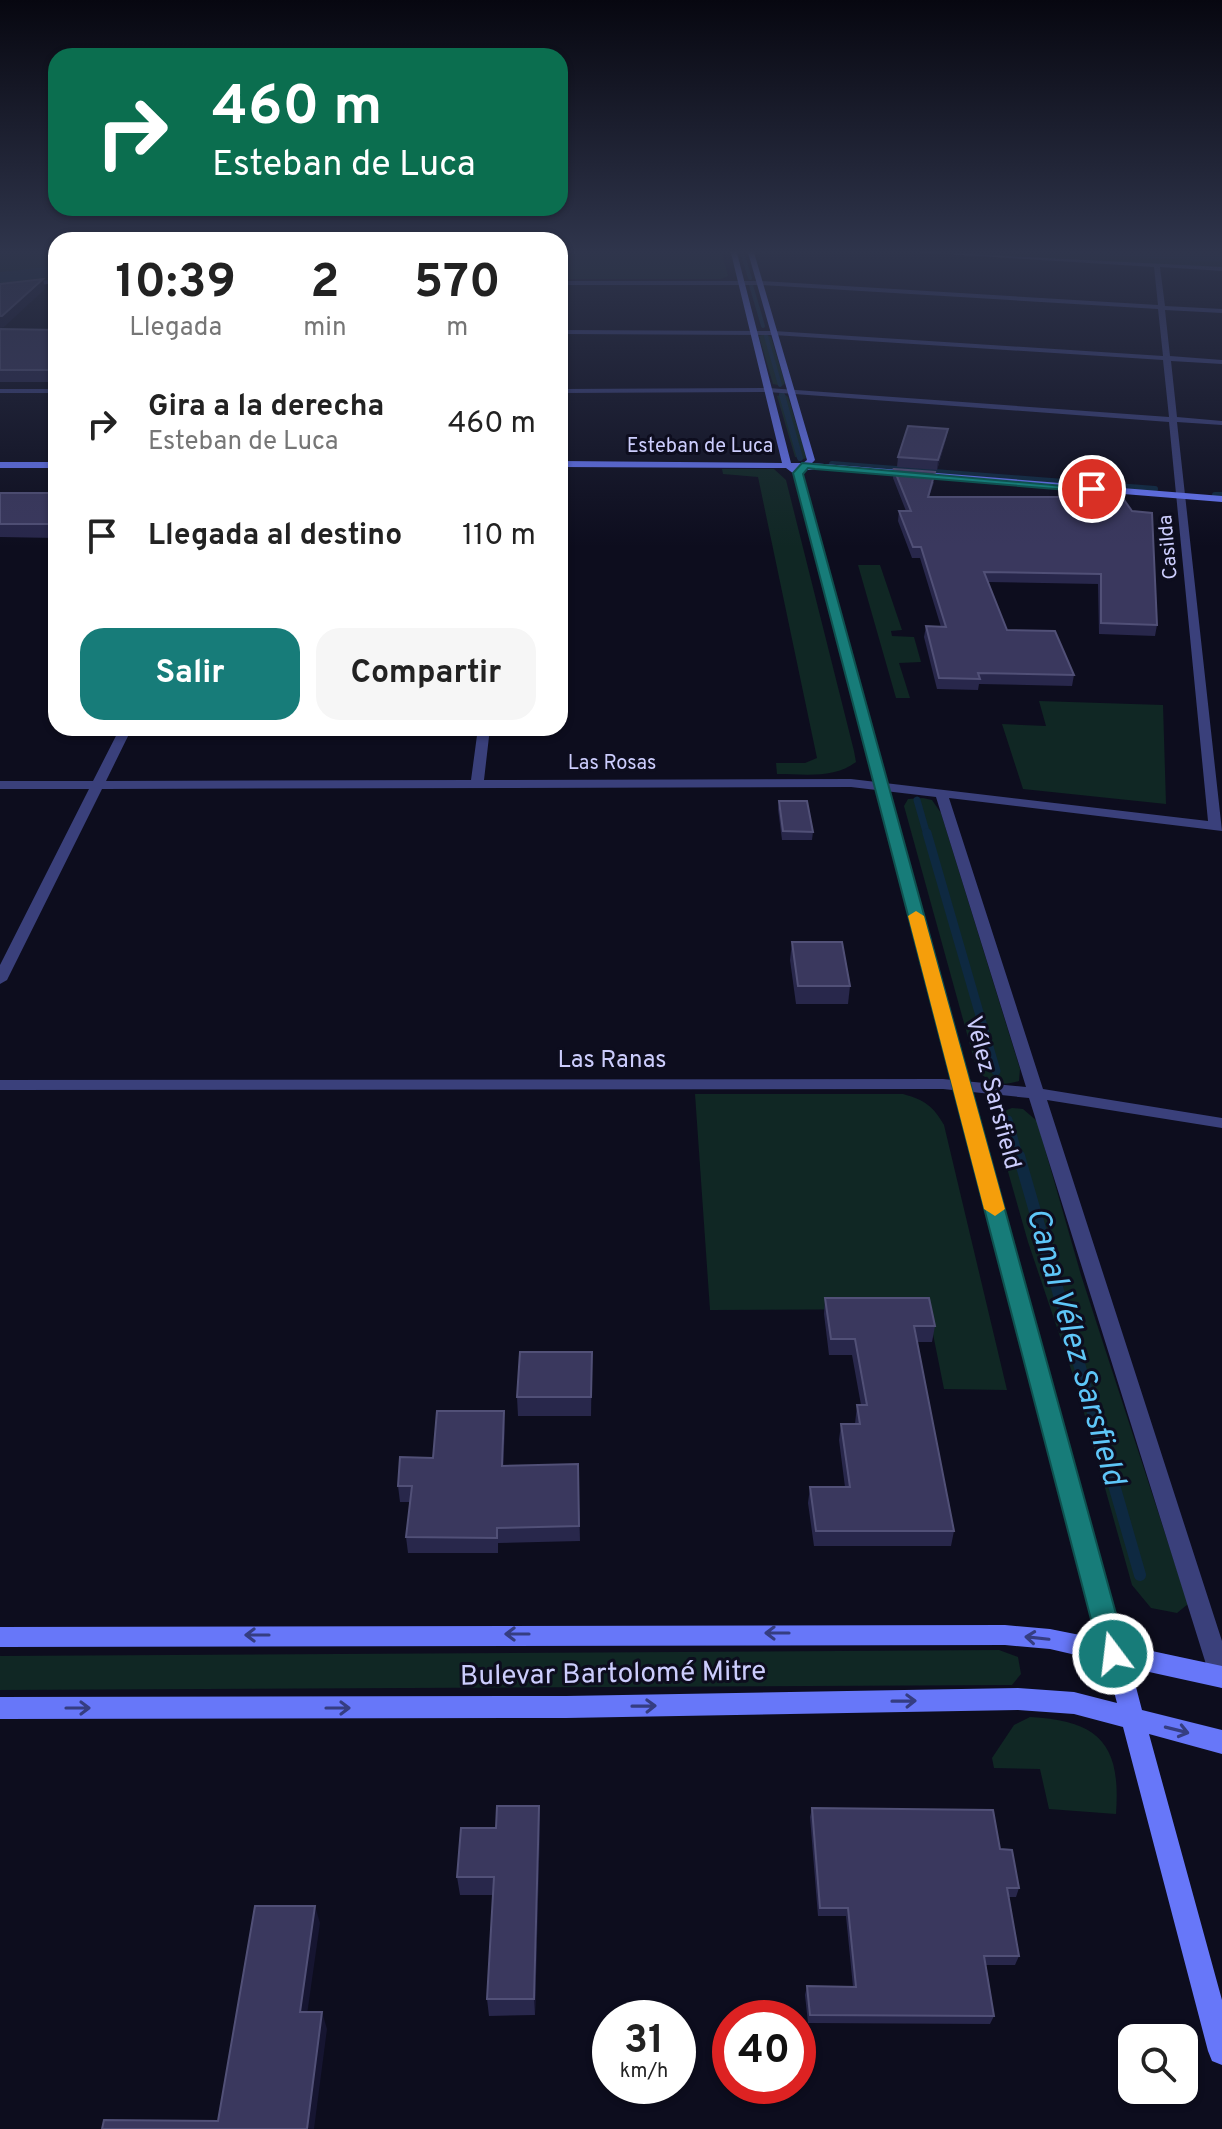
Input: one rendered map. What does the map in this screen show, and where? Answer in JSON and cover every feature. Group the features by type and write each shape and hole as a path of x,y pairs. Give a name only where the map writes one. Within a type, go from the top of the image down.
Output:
{"street":[{"path":"758,348 787,465 802,469"},
{"name":"Vélez Sarsfield","path":"779,348 811,460 802,469 881,786 1222,2051"},
{"path":"1006,348 1222,362"},
{"name":"Casilda","path":"1166,348 1219,826"},
{"path":"568,391 768,390 1222,423"},
{"path":"0,391 48,391"},
{"name":"Esteban de Luca","path":"568,464 787,465"},
{"path":"0,465 48,465"},
{"name":"Esteban de Luca","path":"802,469 1222,499"},
{"path":"0,980 122,736"},
{"path":"477,784 483,736"},
{"name":"Las Rosas","path":"0,785 851,783 1219,826"},
{"name":"Vélez Sarsfield","path":"941,794 1222,1677"},
{"name":"Las Ranas","path":"0,1085 961,1086 1037,1093 1222,1123"},
{"name":"Bulevar Bartolomé Mitre","path":"0,1637 985,1634 1050,1639 1222,1677"},
{"name":"Bulevar Bartolomé Mitre","path":"0,1708 551,1707 1018,1699 1074,1703 1222,1742"}],"green space":[{"path":"763,348 774,348 785,383 782,386 773,384"},
{"path":"784,394 788,397 807,457 804,459 795,457 777,396"},
{"path":"722,469 774,469 786,480 856,762 838,771 777,774 776,763 805,763 817,758 758,477 723,474"},
{"path":"858,565 880,565 902,630 891,631 892,636 914,637 921,662 899,663 910,698 896,698"},
{"path":"1039,701 1163,705 1166,804 1023,789 1002,724 1046,726"},
{"path":"908,799 932,800 941,813 1020,1069 1019,1081 996,1083 977,1070 904,806"},
{"path":"695,1094 903,1094 932,1108 944,1125 1007,1390 944,1389 928,1309 710,1310"},
{"path":"1012,1108 1023,1109 1037,1121 1081,1275 1188,1604 1177,1613 1151,1608 1132,1585 1076,1384 1028,1242 995,1126 999,1113"},
{"path":"999,1650 1018,1657 1021,1674 1012,1685 0,1690 0,1656"},
{"path":"1030,1717 1074,1724 1101,1741 1115,1770 1116,1814 1049,1809 1040,1769 994,1768 992,1758 1014,1725"}],"building":[{"path":"0,348 48,348 48,370 0,370"},
{"path":"908,426 948,429 938,460 898,457"},
{"path":"894,469 935,472 928,497 1122,497 1132,511 1152,513 1157,625 1101,623 1101,574 984,572 1007,630 1055,631 1074,675 978,673 980,679 939,678 926,626 946,627 921,547 913,547 899,511 911,511"},
{"path":"0,493 48,493 48,524 0,524"},
{"path":"779,801 807,801 813,832 783,831"},
{"path":"792,942 842,942 850,986 798,986"},
{"path":"825,1298 929,1298 935,1326 914,1326 954,1531 816,1531 810,1487 850,1487 841,1424 860,1424 857,1405 867,1405 855,1339 831,1339"},
{"path":"520,1352 592,1352 591,1397 517,1397"},
{"path":"437,1411 504,1411 502,1466 578,1464 579,1526 497,1528 497,1538 406,1537 412,1486 398,1486 400,1457 433,1458"},
{"path":"497,1806 539,1806 534,1999 487,1999 494,1877 457,1877 461,1828 496,1828"},
{"path":"812,1808 993,1810 1000,1849 1012,1850 1019,1888 1007,1888 1019,1956 984,1956 994,2016 816,2015 816,2000 808,2000 807,1986 856,1987 848,1908 820,1908"},
{"path":"255,1906 315,1906 300,2012 322,2012 307,2129 102,2129 104,2120 218,2121"}],"waterway":[{"name":"Canal Vélez Sarsfield","path":"770,348 780,385"},
{"name":"Canal Vélez Sarsfield","path":"782,395 800,458"},
{"path":"832,464 1155,489"},
{"path":"1215,495 1222,495"},
{"name":"Canal Vélez Sarsfield","path":"917,800 927,835"},
{"name":"Canal Vélez Sarsfield","path":"927,833 996,1071"},
{"name":"Canal Vélez Sarsfield","path":"1008,1120 1019,1158"},
{"name":"Canal Vélez Sarsfield","path":"1019,1156 1140,1575"}],"slow traffic":[{"path":"916,916 995,1209"}],"route":[{"path":"1092,489 806,465 798,473 1113,1654"}]}
